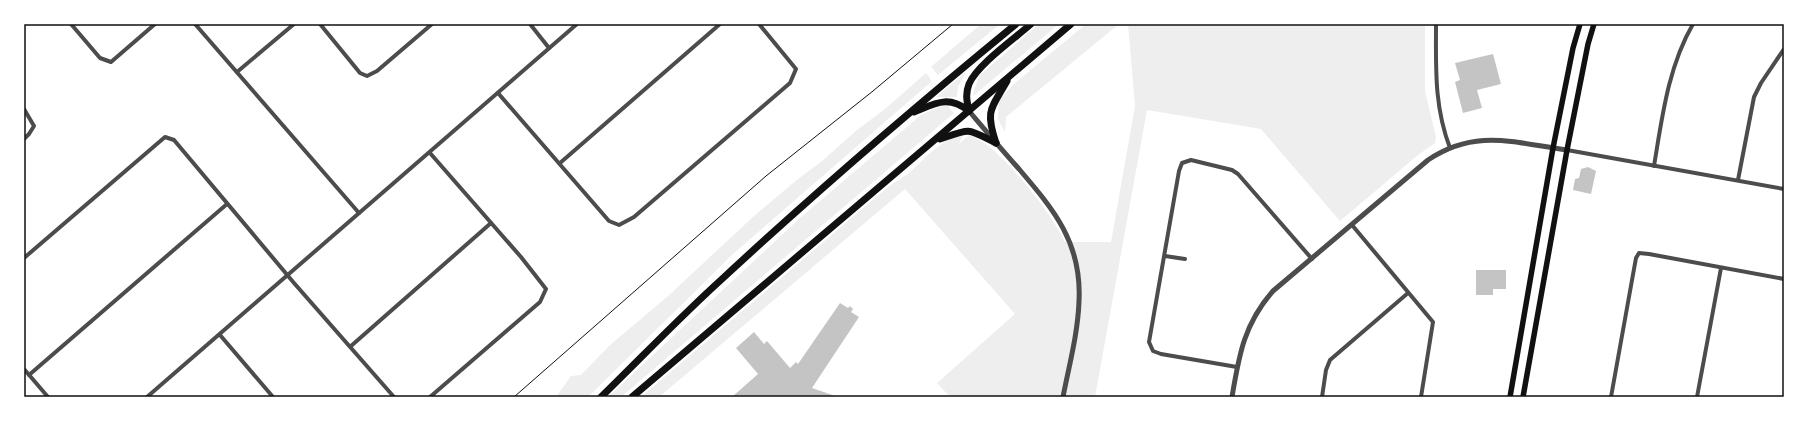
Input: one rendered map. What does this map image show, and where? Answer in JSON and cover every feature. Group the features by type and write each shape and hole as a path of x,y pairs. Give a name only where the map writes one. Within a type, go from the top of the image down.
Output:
{"highway":[{"path":"601,397 720,280 820,189 1016,24"},
{"path":"969,112 966,100 967,92 973,76 1031,24"},
{"path":"632,397 1071,24"},
{"path":"996,144 990,124 990,112 996,98 1011,76"},
{"path":"908,114 931,104 948,101 960,104 969,112"},
{"path":"934,141 966,130 978,133 996,144"}],"main road":[{"path":"1510,397 1553,148 1573,48 1580,24"},
{"path":"1523,397 1567,150 1588,44 1594,24"}],"street":[{"path":"71,24 100,58 111,62 154,24"},
{"path":"195,24 359,214"},
{"path":"237,72 294,24"},
{"path":"320,24 360,73 367,76 377,71 432,24"},
{"path":"530,24 550,48"},
{"path":"148,397 577,24"},
{"path":"560,163 720,24"},
{"path":"498,93 609,221 619,225 634,217 790,84 796,69 759,24"},
{"path":"1436,24 1436,82 1439,109 1450,148"},
{"path":"1654,166 1672,73 1680,50 1693,24"},
{"path":"1738,180 1754,97 1761,83 1784,49"},
{"path":"24,109 34,126 24,139"},
{"path":"969,112 1052,208 1066,231 1074,252 1080,301 1063,397"},
{"path":"24,258 165,137 174,140 227,204 394,397"},
{"path":"1232,397 1244,338 1257,311 1274,291 1428,160 1450,148 1472,141 1494,139 1567,150 1784,189"},
{"path":"430,153 546,288 540,302 430,397"},
{"path":"1237,367 1161,354 1150,347 1149,338 1165,256 1179,171 1182,163 1191,160 1232,170 1238,174 1312,259"},
{"path":"29,375 227,204"},
{"path":"351,346 491,223"},
{"path":"1352,225 1433,322 1421,397"},
{"path":"1611,397 1636,258 1639,253 1784,280"},
{"path":"1165,256 1185,259"},
{"path":"1697,397 1721,268"},
{"path":"1322,397 1326,370 1330,360 1408,293"},
{"path":"220,335 273,397"},
{"path":"24,369 48,397"}],"path":[{"path":"514,397 766,176 873,91 953,24"}],"shaded area":[{"path":"981,24 1000,24 938,75 931,67"},
{"path":"1039,24 1059,24 973,96 980,75"},
{"path":"1086,24 1119,24 1006,117 1005,132 998,119 999,100 1014,84"},
{"path":"1128,24 1425,24 1425,91 1436,137 1435,143 1418,155 1340,221 1261,129 1147,110 1095,397 950,397 937,383 1015,314 905,189 659,397 641,397 888,187 909,173 940,145 954,137 963,135 959,144 969,135 981,140 1009,165 1037,198 1059,230 1065,242 1111,242 1135,106"},
{"path":"966,72 958,87 957,97 936,97"},
{"path":"926,73 931,82 733,254 588,397 556,397 571,376 581,375 610,345 667,297 754,216 822,161 857,130 885,109"},
{"path":"946,104 954,113 621,397 608,397 800,218 921,115"}],"building":[{"path":"1493,54 1501,84 1477,90 1482,108 1463,113 1455,82 1460,80 1455,63"},
{"path":"1588,167 1596,171 1591,194 1573,190 1575,179 1579,178 1581,169"},
{"path":"1476,270 1506,270 1506,289 1493,289 1493,295 1476,295"},
{"path":"840,303 848,308 850,306 853,309 851,312 859,317 812,388 838,397 732,397 758,374 736,348 754,332 764,344 767,341 790,368 796,362 798,364"}]}
